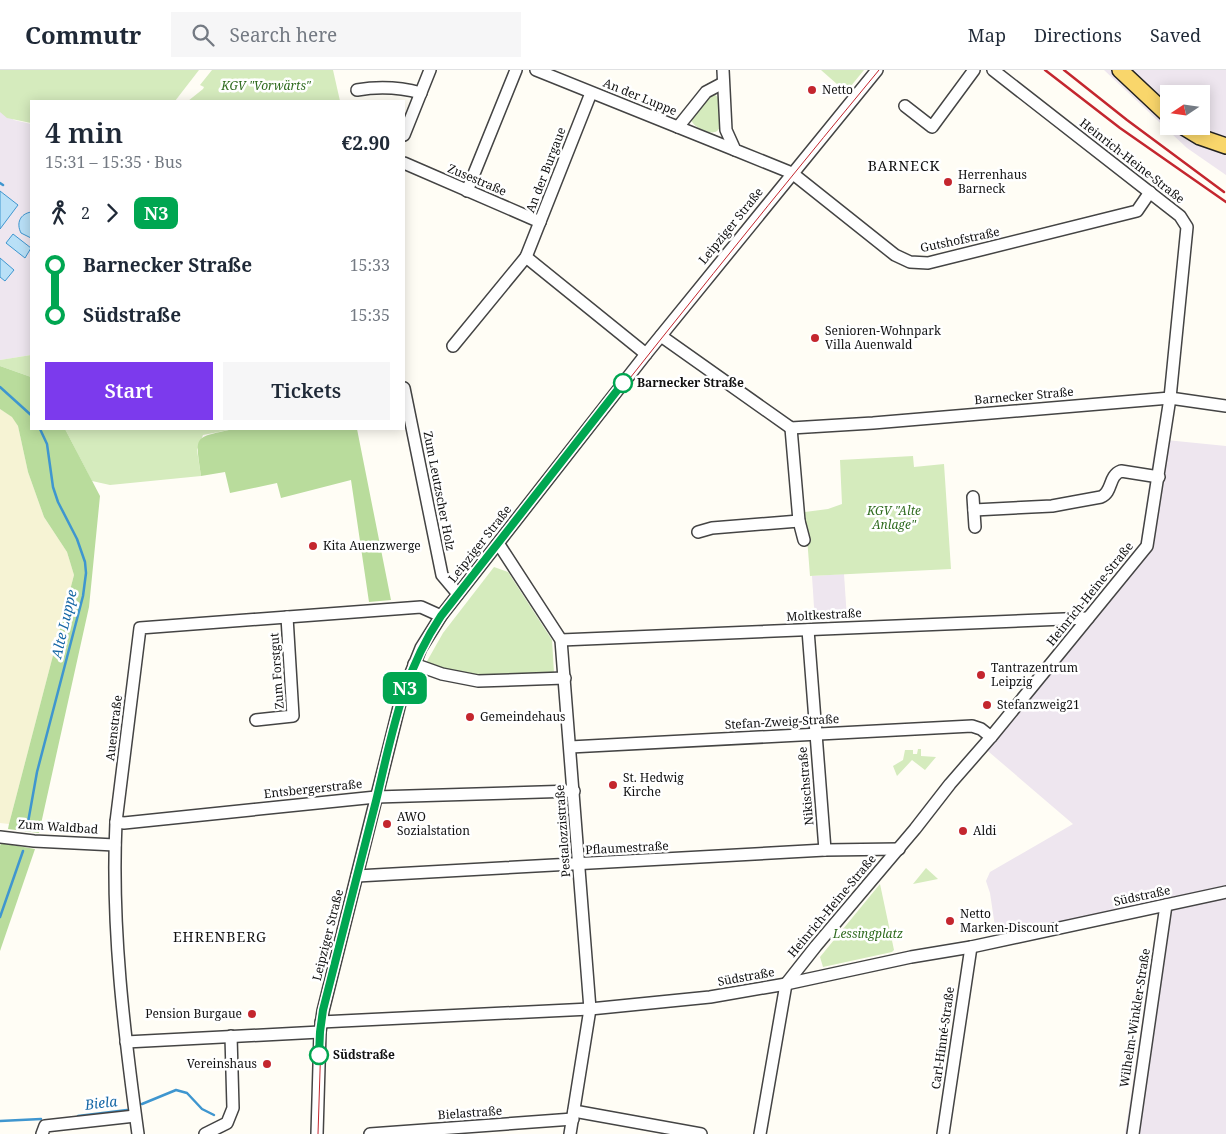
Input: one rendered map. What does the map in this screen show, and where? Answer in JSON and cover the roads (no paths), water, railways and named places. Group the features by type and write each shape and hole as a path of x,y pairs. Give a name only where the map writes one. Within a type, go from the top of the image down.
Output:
{"main road":[{"path":"1120,70 1160,108"},
{"path":"1199,135 1212,142 1226,146"}],"street":[{"path":"405,133 430,70"},
{"path":"467,191 516,70"},
{"name":"An der Luppe","path":"536,70 735,150"},
{"path":"723,70 726,130 735,150"},
{"name":"Leipziger Straße","path":"317,1134 320,1027 402,695 421,648 441,616 646,354 876,70"},
{"path":"905,106 932,127 974,70"},
{"name":"Heinrich-Heine-Straße","path":"760,1134 786,984 1147,546 1170,398 1187,227 1180,216 992,70"},
{"path":"678,127 706,92 723,83"},
{"path":"357,90 384,87 404,88 421,93"},
{"name":"An der Burgaue","path":"453,346 526,257 591,93"},
{"name":"Gutshofstraße","path":"735,150 792,173 895,255 910,262 928,263 1137,212 1150,192"},
{"name":"Zusestraße","path":"405,164 540,222"},
{"path":"526,257 646,354"},
{"path":"661,336 791,428 800,521 804,540"},
{"name":"Zum Leutzscher Holz","path":"405,393 442,575 458,594"},
{"name":"Barnecker Straße","path":"791,428 1170,398 1226,406"},
{"path":"974,510 1052,506 1101,497 1106,495 1115,473 1121,471 1159,477"},
{"path":"973,497 975,527"},
{"path":"698,532 712,528 800,521"},
{"name":"Pestalozzistraße","path":"498,543 562,640 590,1009 570,1134"},
{"name":"Auenstraße","path":"138,1134 118,962 115,845 116,822 140,628 421,606 441,616"},
{"name":"Zum Forstgut","path":"256,720 293,716 287,617"},
{"name":"Moltkestraße","path":"562,640 1088,618"},
{"name":"Nikischstraße","path":"808,630 825,850"},
{"path":"414,664 442,674 478,681 565,678"},
{"name":"Stefan-Zweig-Straße","path":"570,747 972,726 981,728 991,736"},
{"name":"Entsbergerstraße","path":"116,822 124,823 376,797 574,791"},
{"name":"Zum Waldbad","path":"0,837 34,841 115,845"},
{"name":"Pflaumestraße","path":"357,876 825,850 899,849"},
{"name":"Südstraße","path":"126,1042 590,1009 710,997 786,984 911,957 971,947 1226,892"},
{"name":"Wilhelm-Winkler-Straße","path":"1133,1134 1166,905"},
{"name":"Carl-Hinné-Straße","path":"942,1134 971,947"},
{"path":"206,1134 227,1123 233,1108 231,1036"},
{"name":"Bielastraße","path":"370,1134 573,1115 701,1134"},
{"path":"42,1134 45,1126 135,1116"}],"water":[{"path":"0,191 18,205 0,229"},
{"path":"30,212 30,238 21,233 19,226 20,220"},
{"path":"13,234 30,247 30,250 25,258 6,243"},
{"path":"0,258 14,270 5,281 0,277"}],"waterway":[{"name":"Alte Luppe","path":"0,387 30,414"},
{"name":"Alte Luppe","path":"27,828 37,772 83,596 86,573 85,562 77,539 58,502 53,487 47,444 40,430"},
{"name":"Alte Luppe","path":"0,917 23,851"},
{"name":"Biela","path":"142,1104 176,1090 187,1093 202,1109 214,1115"},
{"name":"Biela","path":"78,1116 127,1110"},
{"name":"Biela","path":"0,1121 41,1119"}],"tram line":[{"path":"318,1134 321,1040 325,1011 404,696 422,649 442,617 604,411 879,70"}],"railway":[{"path":"1045,70 1120,128 1226,202"},
{"path":"1064,70 1127,120 1224,192"}],"place":[{"name":"Netto","path":"812,90"},
{"name":"Herrenhaus Barneck","path":"948,182"},
{"name":"Senioren-Wohnpark Villa Auenwald","path":"815,338"},
{"name":"Barnecker Straße","path":"623,383"},
{"name":"Kita Auenzwerge","path":"313,546"},
{"name":"Tantrazentrum Leipzig","path":"981,675"},
{"name":"Stefanzweig21","path":"987,705"},
{"name":"Gemeindehaus","path":"470,717"},
{"name":"St. Hedwig Kirche","path":"613,785"},
{"name":"AWO Sozialstation","path":"387,824"},
{"name":"Aldi","path":"963,831"},
{"name":"Netto Marken-Discount","path":"950,921"},
{"name":"Pension Burgaue","path":"252,1014"},
{"name":"Südstraße","path":"319,1055"},
{"name":"Vereinshaus","path":"267,1064"}],"district":[{"name":"BARNECK","path":"904,166"},
{"name":"EHRENBERG","path":"220,937"}],"park label":[{"name":"KGV \"Vorwärts\"","path":"266,86"},
{"name":"KGV \"Alte Anlage\"","path":"894,518"},
{"name":"Lessingplatz","path":"868,934"}]}
